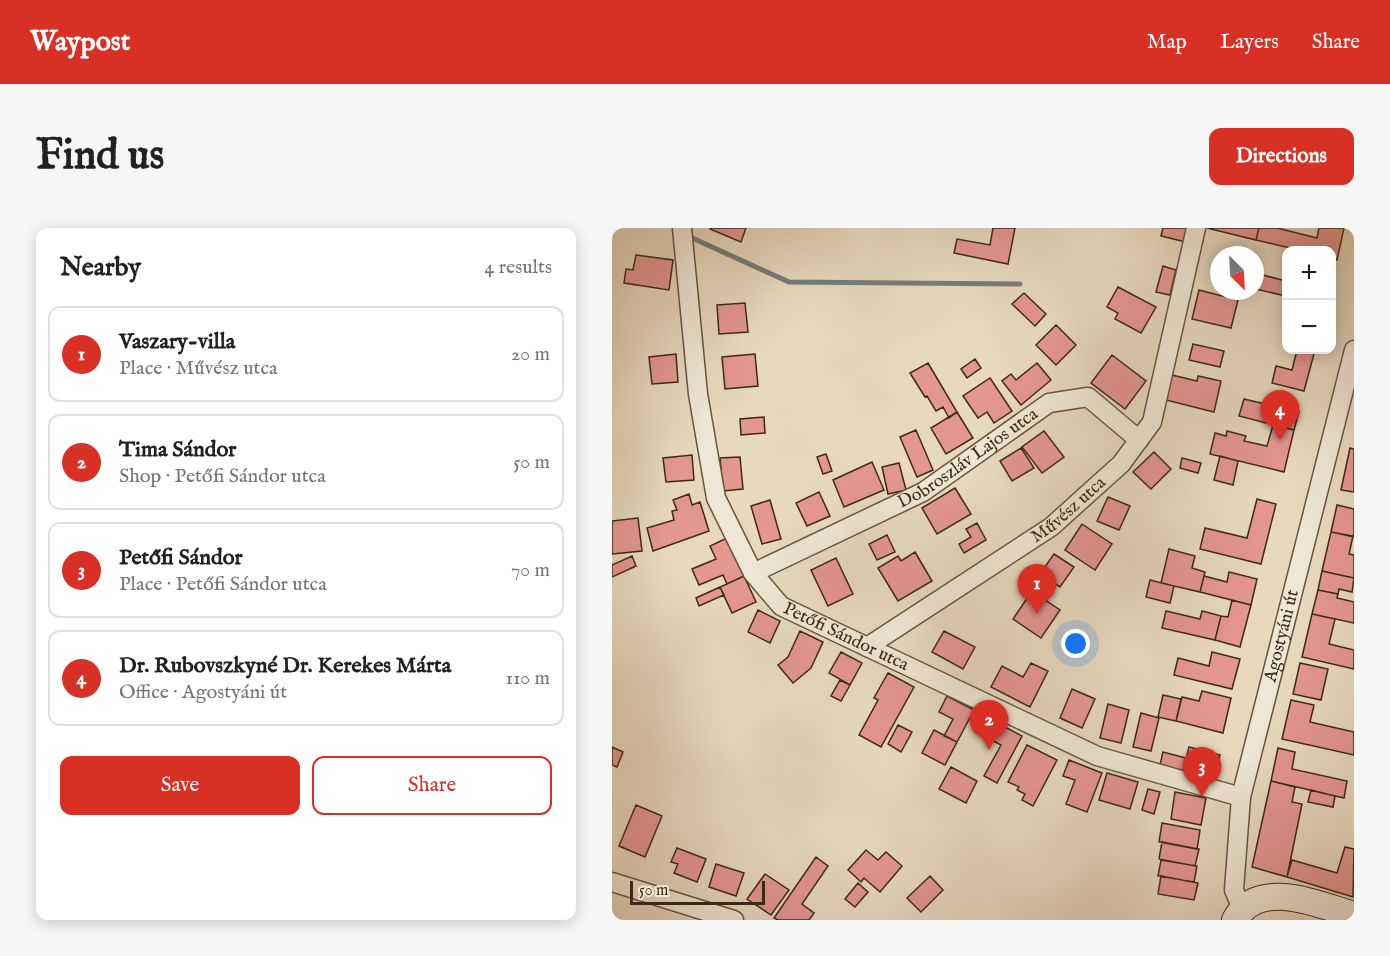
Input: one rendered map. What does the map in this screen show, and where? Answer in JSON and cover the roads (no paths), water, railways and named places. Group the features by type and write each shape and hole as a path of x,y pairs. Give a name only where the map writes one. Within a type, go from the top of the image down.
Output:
{"main road":[{"path":"1239,914 1261,898 1274,896 1289,897 1354,915"}],"street":[{"path":"1140,440 1152,422 1196,228"},
{"name":"Petőfi Sándor utca","path":"682,232 698,394 716,498 753,573 781,606 1097,756 1241,797"},
{"name":"Agostyáni út","path":"1239,914 1234,890 1241,797 1354,350"},
{"name":"Dobroszláv Lajos utca","path":"753,573 923,492 1049,403 1088,397 1140,440"},
{"name":"Művész utca","path":"867,648 1051,527 1121,464 1140,440"},
{"path":"612,882 734,920"}],"waterway":[{"path":"690,237 789,282 1020,284"}],"place":[{"name":"Dr. Rubovszkyné Dr. Kerekes Márta","path":"1280,440"},
{"name":"Vaszary-villa","path":"1037,614"},
{"name":"Tima Sándor","path":"989,750"},
{"name":"Petőfi Sándor","path":"1202,797"}]}
